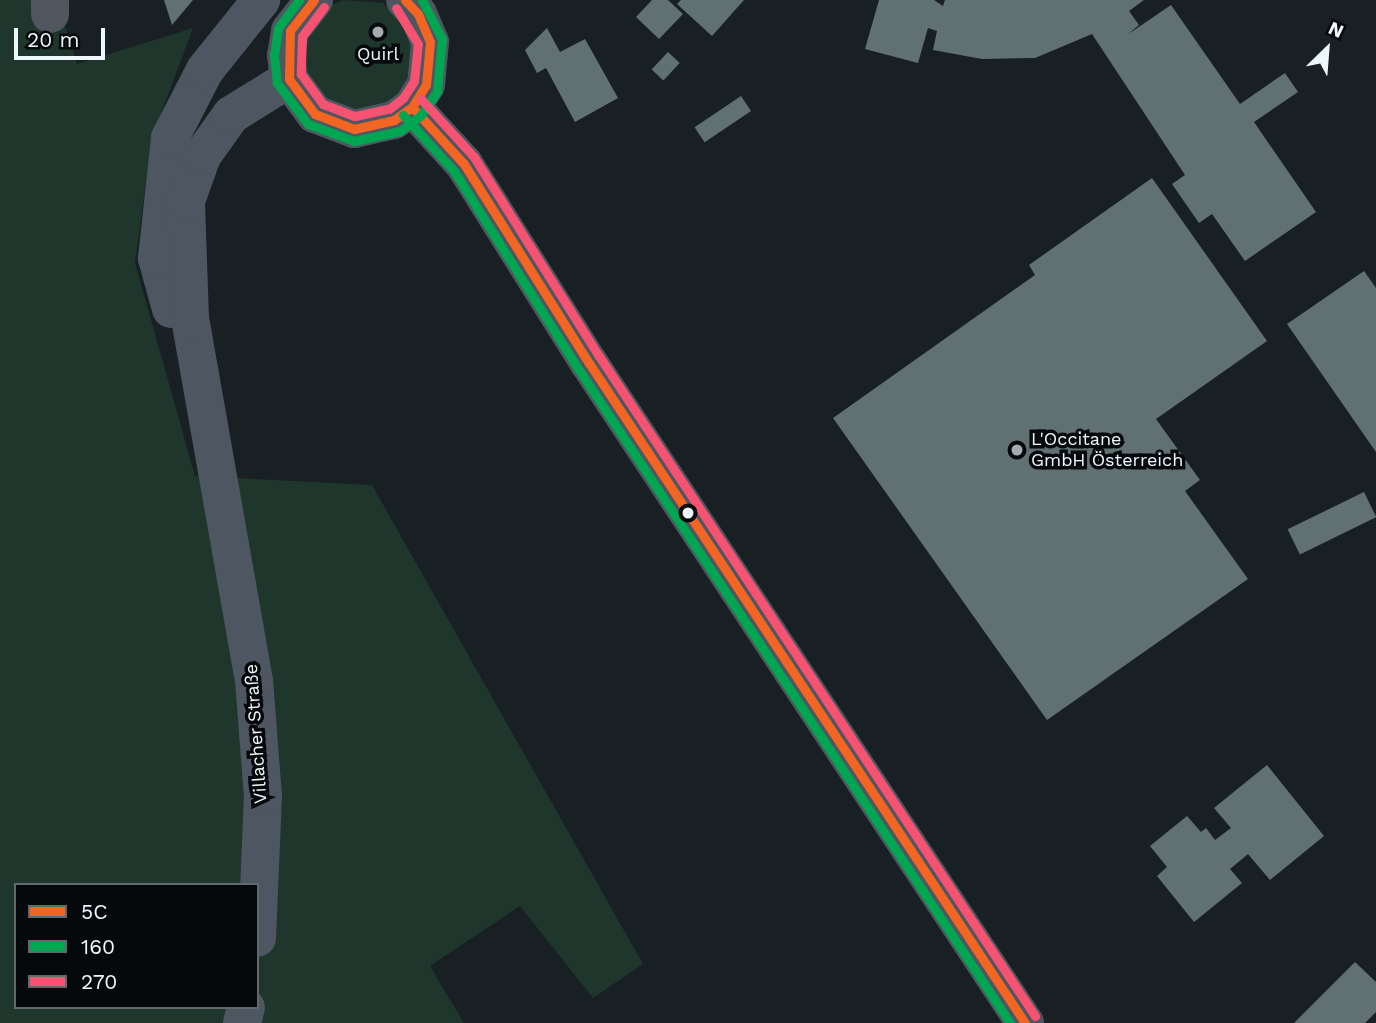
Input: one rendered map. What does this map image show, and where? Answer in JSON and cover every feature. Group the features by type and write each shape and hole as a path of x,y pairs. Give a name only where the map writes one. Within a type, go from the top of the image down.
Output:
{"main road":[{"path":"261,0 205,70 170,138 157,258 167,307 190,318 186,201 202,156 231,115 289,79"},
{"path":"314,0 290,32 286,55 289,79 315,114 338,126 375,127 411,107 426,85 430,42 418,14 405,0"},
{"path":"411,107 464,164 583,355 1025,1023"},
{"name":"Villacher Straße","path":"190,318 231,532 254,681 262,797 259,883"}],"green space":[{"path":"0,0 57,0 77,64 193,28 152,138 135,263 195,476 372,485 643,964 593,998 520,906 430,966 464,1023 0,1023"},
{"path":"344,0 383,3 412,31 406,94 357,117 310,89 301,48 331,5"}],"building":[{"path":"164,0 193,0 172,25"},
{"path":"652,0 668,0 683,14 659,39 636,17"},
{"path":"681,0 744,0 712,36 677,4"},
{"path":"879,0 934,0 943,6 945,0 1144,0 1129,11 1139,25 1127,35 1171,5 1240,104 1285,73 1298,92 1254,122 1316,212 1245,261 1212,214 1199,223 1172,184 1185,175 1092,34 1035,58 982,59 933,50 937,31 928,28 918,63 865,49"},
{"path":"547,28 560,52 585,39 618,98 575,122 546,68 537,73 525,50"},
{"path":"668,52 680,63 663,80 652,70"},
{"path":"741,96 751,111 705,142 695,127"},
{"name":"L'Occitane GmbH Österreich","path":"1152,178 1267,341 1156,419 1200,480 1185,491 1248,579 1047,720 833,418 1035,275 1029,265"},
{"path":"1364,271 1376,288 1376,452 1287,324"},
{"path":"1364,492 1376,517 1300,554 1288,529"},
{"path":"1267,765 1324,836 1270,880 1248,854 1230,869 1242,883 1194,922 1157,876 1167,867 1150,846 1187,816 1201,832 1206,828 1215,840 1231,828 1214,808"},
{"path":"1355,962 1376,982 1376,1012 1365,1023 1294,1023"}],"transit line":[{"name":"160","path":"299,0 278,28 274,55 277,83 308,124 354,141 400,131 421,115 437,91 442,39 422,0"},
{"name":"5C","path":"314,0 290,31 289,79 315,114 354,129 394,120 412,107 426,85 430,42 418,14 405,0"},
{"name":"270","path":"324,7 302,36 301,74 323,104 355,116 389,109 403,98 414,81 418,44 396,8"},
{"name":"270","path":"421,99 474,157 599,356 1035,1016"},
{"name":"5C","path":"412,107 464,164 589,363 1025,1023"},
{"name":"160","path":"403,115 454,171 579,370 1010,1023"}],"place":[{"name":"Quirl","path":"378,32"},
{"name":"L'Occitane GmbH Österreich","path":"1017,450"}]}
